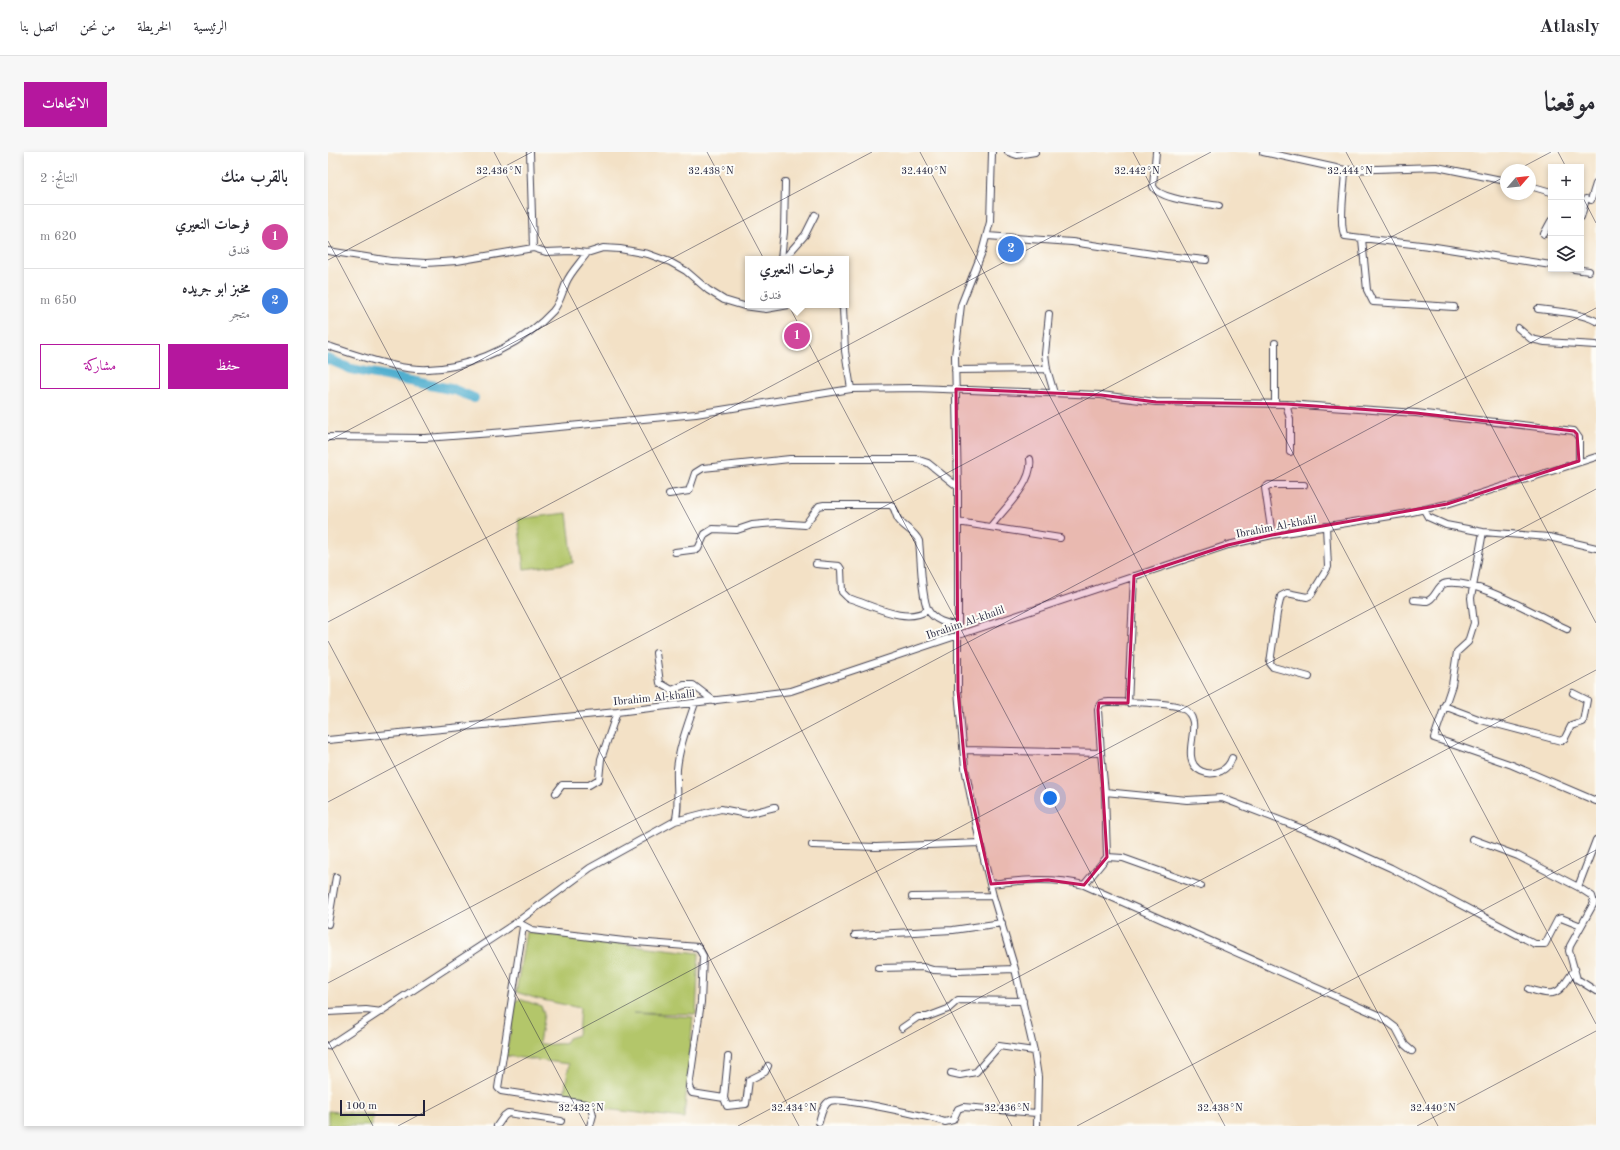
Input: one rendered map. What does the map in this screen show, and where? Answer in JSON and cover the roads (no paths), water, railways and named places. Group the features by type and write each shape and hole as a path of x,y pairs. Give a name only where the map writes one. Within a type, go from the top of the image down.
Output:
{"street":[{"path":"530,152 533,248"},
{"path":"992,152 990,222 987,236 961,305 958,321 955,370 958,487 958,691 965,768 980,844 1015,969 1034,1051 1038,1076 1037,1126"},
{"path":"1008,152 1017,155 1036,152"},
{"path":"1156,152 1153,186 1154,190 1159,194 1175,198 1219,206"},
{"path":"1263,152 1345,170 1437,167 1500,180"},
{"path":"1345,170 1343,233 1349,238 1429,246 1548,265"},
{"path":"780,256 784,232 785,182"},
{"path":"1584,210 1596,184"},
{"path":"1536,188 1548,191"},
{"path":"787,256 805,235 815,215"},
{"path":"1544,234 1548,227"},
{"path":"987,236 1072,242 1166,256 1206,260"},
{"path":"1362,239 1367,290 1373,302 1378,304 1454,307"},
{"path":"328,251 391,261 457,262 533,248 546,252 571,251 587,253 603,248 648,254 670,262 686,271 708,290 724,300 745,304"},
{"path":"328,346 394,366 422,369 470,362 495,353 524,336 553,311 557,306 566,282 587,253"},
{"path":"1584,270 1589,271"},
{"path":"843,308 846,351 851,389"},
{"path":"1538,309 1568,313 1591,318 1596,321"},
{"path":"1049,314 1045,354 1046,369 1054,393"},
{"path":"1518,328 1531,339 1545,342 1596,345"},
{"path":"1275,343 1275,404"},
{"path":"955,370 1046,369"},
{"path":"328,437 426,438 532,430 696,414 851,389 956,389 1101,395 1156,402 1286,404 1416,413 1574,431 1579,438 1579,461"},
{"path":"1286,404 1290,419 1290,452"},
{"name":"Ibrahim Al-khalil","path":"328,740 421,729 617,712 774,694 805,687 894,656 958,637 1037,608 1228,545 1272,535 1424,510 1596,457"},
{"path":"669,494 689,491 695,473 703,468 790,459 828,458 922,460 958,487"},
{"path":"991,526 1024,484 1030,473 1030,459"},
{"path":"1272,535 1265,488 1269,485 1304,485"},
{"path":"675,552 698,549 705,534 713,529 737,530 752,525 776,523 805,525 819,506 824,505 891,505 894,507 898,519 917,535 920,541 923,584 928,610 938,620 947,624 958,624"},
{"path":"1424,510 1428,517 1446,525 1483,532 1549,537 1596,548"},
{"path":"958,522 1060,538"},
{"path":"1309,677 1273,667 1270,663 1281,596 1287,593 1307,597 1311,595 1327,571 1329,564 1326,526"},
{"path":"1483,532 1471,598 1474,623 1468,642 1457,652 1452,685 1434,736 1436,740 1512,765 1596,801"},
{"path":"816,564 840,566 842,592 848,598 894,614 921,615 928,610"},
{"path":"1128,703 1134,576"},
{"path":"1414,600 1427,601 1444,584 1473,586 1492,593 1567,629"},
{"path":"656,653 660,683 672,690 684,685 693,685 714,701"},
{"path":"1444,706 1481,720 1561,741 1565,738 1571,726 1583,722 1588,700 1573,693"},
{"path":"1084,885 1107,856 1105,792 1098,706 1102,702 1178,706 1190,714 1193,721 1191,756 1194,763 1202,772 1209,774 1222,771 1229,765 1232,758"},
{"path":"675,821 677,811 677,767 695,703"},
{"path":"556,793 562,785 589,785 599,779 601,759 617,712"},
{"path":"964,750 1101,752"},
{"path":"1105,792 1186,800 1222,798 1316,834 1391,868 1535,944 1545,944 1558,919 1561,918 1581,926"},
{"path":"328,1046 517,922 590,868 675,821 721,809 747,814 775,806"},
{"path":"1472,839 1518,856 1578,887 1592,896 1594,899 1590,913 1570,946 1570,956 1577,979 1596,991"},
{"path":"1578,887 1596,840"},
{"path":"812,845 876,848 980,844"},
{"path":"1107,856 1123,858 1201,886"},
{"path":"328,924 336,877"},
{"path":"991,884 1048,880 1084,885 1380,1016 1396,1028 1405,1045 1412,1050"},
{"path":"912,897 994,896"},
{"path":"517,922 523,927 532,930 601,939 694,947 700,949 703,956 701,1002 690,1090 695,1094 724,1098"},
{"path":"855,935 953,930 1002,923"},
{"path":"523,927 498,1088 501,1091 591,1106 590,1126"},
{"path":"878,968 923,967 933,970 957,971 1015,969"},
{"path":"1529,989 1549,995 1556,993 1575,969"},
{"path":"902,1028 918,1017 927,1017 948,1009 958,1000 1023,1001"},
{"path":"328,1012 366,1010 382,1012"},
{"path":"951,1073 960,1075 976,1072 999,1046 1034,1051"},
{"path":"728,1057 724,1098 727,1106 746,1104 749,1080 765,1072 768,1066"},
{"path":"819,1122 824,1106 828,1101 833,1100 860,1104 945,1122 953,1120 958,1109 963,1107 1037,1113"},
{"path":"498,1126 504,1116 508,1113 561,1121"}],"waterway":[{"path":"328,359 351,369 455,390 474,398"}],"place":[{"name":"مخبز ابو جريده","path":"1011,249"},
{"name":"فرحات النعيري","path":"797,336"}]}
